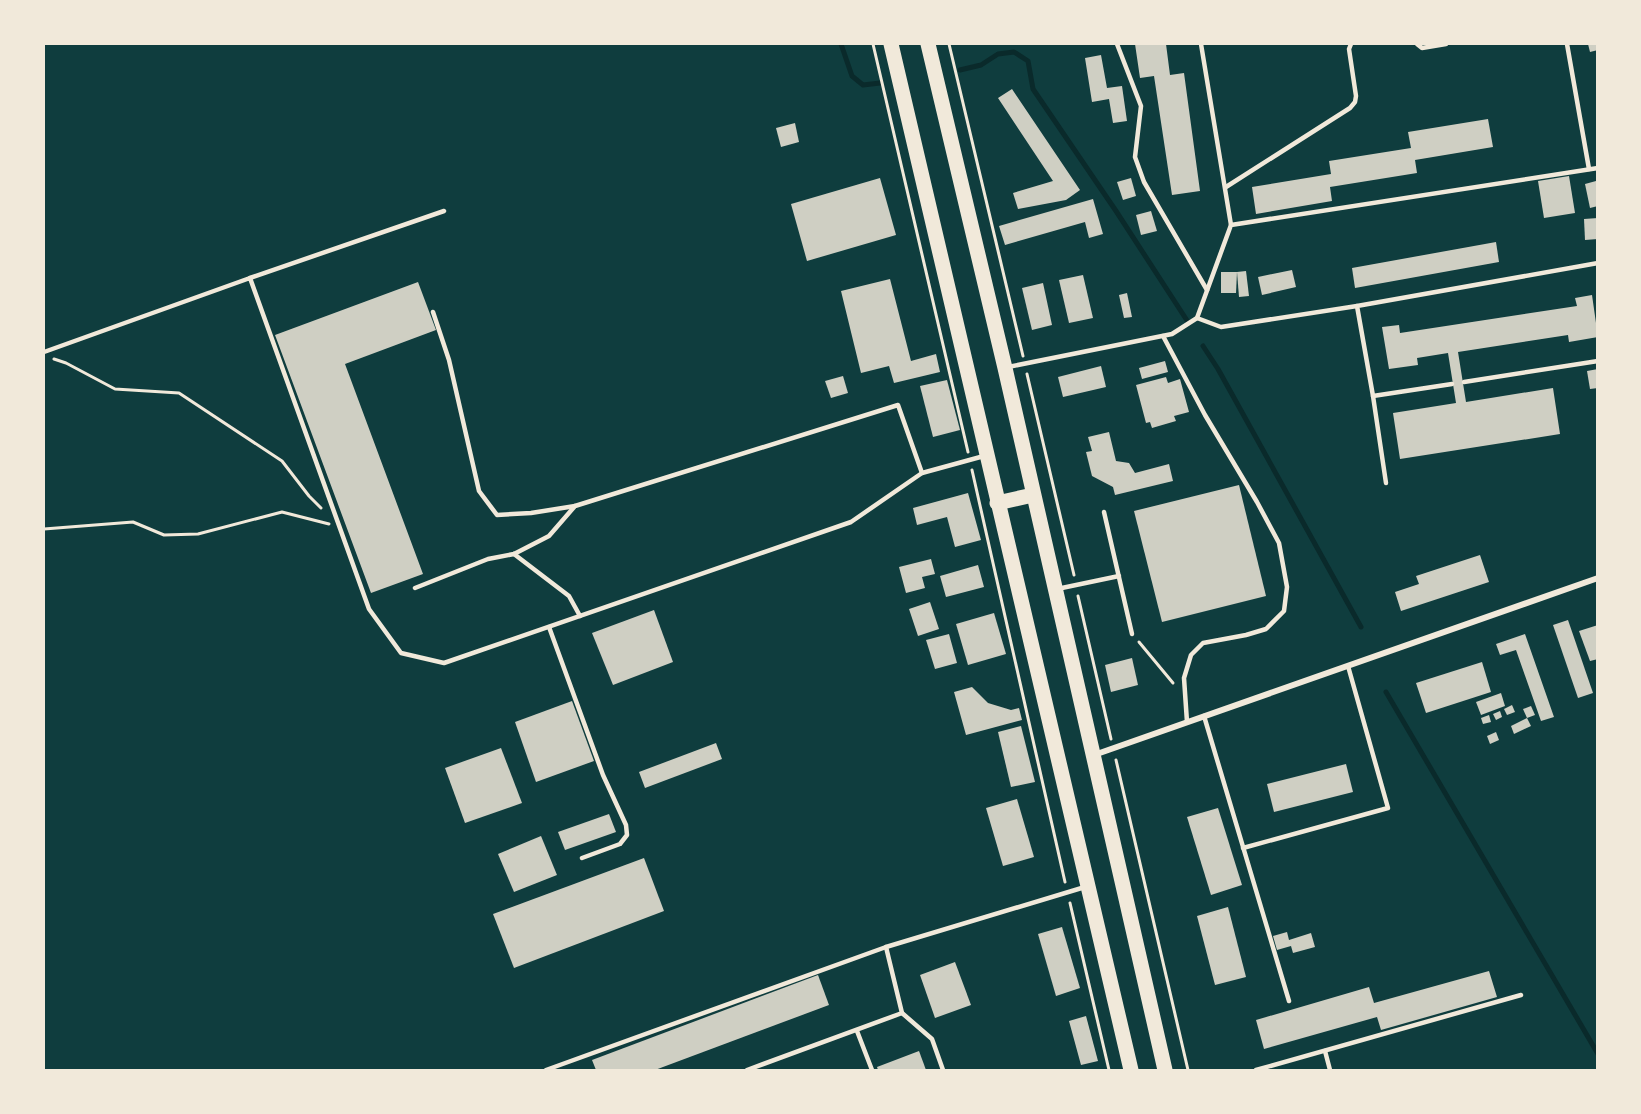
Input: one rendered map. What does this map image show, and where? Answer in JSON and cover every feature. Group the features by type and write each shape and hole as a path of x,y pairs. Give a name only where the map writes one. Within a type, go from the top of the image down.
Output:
{"main road":[{"path":"891,44 1131,1071"},
{"path":"928,44 1005,368 1165,1071"},
{"path":"997,503 1033,495"}],"street":[{"path":"1093,755 1598,578"}],"lane":[{"path":"1117,44 1141,106 1135,158 1144,182 1207,291"},
{"path":"1005,368 1172,334 1197,318 1231,225 1202,44"},
{"path":"1226,187 1350,108 1356,96 1349,49 1351,44"},
{"path":"1417,44 1422,48 1446,44"},
{"path":"1567,44 1589,169"},
{"path":"1231,225 1598,168"},
{"path":"44,354 250,278 444,211"},
{"path":"1197,318 1221,327 1357,306 1598,263"},
{"path":"250,278 369,609 401,653 444,663 851,522 922,473 986,455"},
{"path":"1357,306 1386,483"},
{"path":"433,312 449,360 479,491 497,515 531,513 575,506 898,405 922,473"},
{"path":"1163,336 1279,543 1287,587 1284,611 1266,629 1203,643 1191,655 1184,678 1186,722"},
{"path":"1464,382 1598,361"},
{"path":"1373,396 1452,384"},
{"path":"415,588 488,559 514,554 549,536 575,506"},
{"path":"1104,512 1132,634"},
{"path":"514,554 569,596 580,616"},
{"path":"1055,590 1119,576"},
{"path":"549,627 603,775 626,825 627,835 620,844 582,858"},
{"path":"1243,848 1388,808 1348,666"},
{"path":"1204,716 1289,1001"},
{"path":"546,1071 558,1069 886,947 1088,886"},
{"path":"886,947 902,1013 932,1039 943,1071"},
{"path":"1256,1071 1521,995"},
{"path":"747,1071 902,1013"},
{"path":"857,1031 872,1071"},
{"path":"1325,1051 1330,1071"}],"path":[{"path":"873,44 1109,1071"},
{"path":"949,44 1074,578"},
{"path":"44,354 115,389 179,393 282,461 309,496 339,526"},
{"path":"44,529 133,522 164,535 198,534 282,512 339,526"},
{"path":"1077,589 1188,1071"},
{"path":"1132,634 1186,698"}],"building":[{"path":"1135,44 1166,44 1170,75 1184,73 1200,191 1172,195 1154,76 1140,78"},
{"path":"1588,44 1598,44 1598,50 1590,52"},
{"path":"1101,55 1107,88 1122,86 1127,121 1113,123 1109,99 1092,102 1085,58"},
{"path":"1012,89 1080,190 1066,200 1018,209 1013,193 1053,181 998,98"},
{"path":"1488,119 1493,147 1415,160 1417,173 1330,187 1332,201 1256,214 1252,187 1331,174 1329,161 1411,148 1408,132"},
{"path":"795,123 799,142 781,147 776,128"},
{"path":"1569,176 1575,213 1544,218 1538,181"},
{"path":"880,178 896,235 807,261 791,204"},
{"path":"1131,178 1136,196 1123,200 1117,182"},
{"path":"1596,181 1598,206 1590,208 1585,184"},
{"path":"1093,199 1103,234 1089,238 1085,222 1005,245 999,226"},
{"path":"1151,211 1157,231 1141,235 1136,215"},
{"path":"1598,218 1598,239 1585,240 1584,219"},
{"path":"1496,242 1499,262 1355,288 1352,268"},
{"path":"1292,270 1296,287 1262,295 1258,277"},
{"path":"1246,271 1249,296 1239,297 1237,272"},
{"path":"1221,272 1237,272 1236,293 1221,293"},
{"path":"1083,275 1093,318 1069,323 1059,280"},
{"path":"890,279 911,361 936,354 940,372 894,383 889,366 861,373 841,291"},
{"path":"418,282 436,330 345,364 423,574 371,593 275,335"},
{"path":"1043,283 1052,325 1032,330 1022,288"},
{"path":"1127,293 1132,317 1124,318 1119,295"},
{"path":"1592,295 1598,337 1569,342 1568,335 1458,352 1466,402 1553,388 1560,434 1400,459 1393,413 1456,403 1448,353 1417,358 1418,365 1389,369 1382,327 1399,325 1400,333 1577,306 1575,298"},
{"path":"1165,361 1168,372 1142,379 1139,368"},
{"path":"1101,366 1106,387 1063,397 1058,377"},
{"path":"1598,369 1598,388 1590,389 1587,371"},
{"path":"843,376 848,393 831,398 825,381"},
{"path":"1166,377 1168,383 1180,379 1189,412 1174,416 1176,421 1152,428 1150,422 1146,423 1136,385"},
{"path":"947,380 960,430 933,437 920,386"},
{"path":"1109,432 1116,461 1129,463 1135,473 1169,464 1173,481 1115,495 1113,487 1092,476 1086,452 1092,451 1088,437"},
{"path":"1239,485 1266,596 1162,622 1134,511"},
{"path":"968,493 981,540 955,547 947,517 917,525 913,508"},
{"path":"1480,555 1489,582 1401,611 1395,592 1419,584 1416,576"},
{"path":"931,559 935,574 922,577 925,588 906,593 899,567"},
{"path":"978,565 984,587 946,597 940,576"},
{"path":"930,602 939,629 918,636 909,609"},
{"path":"654,610 673,662 613,685 592,633"},
{"path":"994,613 1006,654 968,665 956,624"},
{"path":"1568,620 1593,693 1578,698 1553,625"},
{"path":"1598,625 1598,659 1590,661 1579,631"},
{"path":"949,634 957,663 935,669 926,640"},
{"path":"1525,634 1554,717 1541,721 1516,650 1500,655 1496,644"},
{"path":"1132,658 1138,685 1111,692 1105,665"},
{"path":"1482,662 1491,692 1426,713 1416,683"},
{"path":"972,687 988,703 1011,710 1019,708 1022,720 966,735 954,692"},
{"path":"1501,693 1505,706 1481,715 1476,702"},
{"path":"572,701 594,761 536,782 515,722"},
{"path":"1512,705 1515,712 1507,715 1504,709"},
{"path":"1531,706 1535,715 1527,718 1523,709"},
{"path":"1500,711 1502,717 1496,720 1493,714"},
{"path":"1489,715 1491,722 1483,724 1481,718"},
{"path":"1527,718 1531,726 1514,734 1511,726"},
{"path":"1021,726 1035,782 1011,787 998,732"},
{"path":"1496,732 1499,740 1490,744 1487,736"},
{"path":"716,743 722,759 645,788 639,772"},
{"path":"501,748 522,803 465,823 445,768"},
{"path":"1346,764 1353,792 1274,812 1267,784"},
{"path":"1017,799 1034,857 1003,866 986,808"},
{"path":"1218,808 1242,885 1211,895 1187,817"},
{"path":"609,814 616,832 565,850 558,832"},
{"path":"541,836 557,875 514,892 498,854"},
{"path":"644,858 664,911 514,968 493,914"},
{"path":"1228,907 1246,977 1215,985 1197,916"},
{"path":"1062,927 1080,988 1056,996 1038,934"},
{"path":"1287,932 1289,940 1311,933 1315,947 1293,953 1291,946 1277,950 1273,936"},
{"path":"955,962 971,1005 935,1018 920,975"},
{"path":"1489,971 1497,997 1381,1030 1377,1017 1264,1049 1256,1020 1369,987 1374,1003"},
{"path":"818,975 829,1005 655,1070 596,1070 592,1060"},
{"path":"1086,1016 1098,1061 1081,1065 1069,1021"},
{"path":"919,1051 926,1070 878,1070 877,1067"}],"waterway":[{"path":"841,44 852,76 863,85 880,83"},
{"path":"960,70 981,65 998,54 1014,52 1028,61 1033,89 1188,322"},
{"path":"1203,346 1218,369 1361,627"},
{"path":"1386,692 1598,1054"}]}
